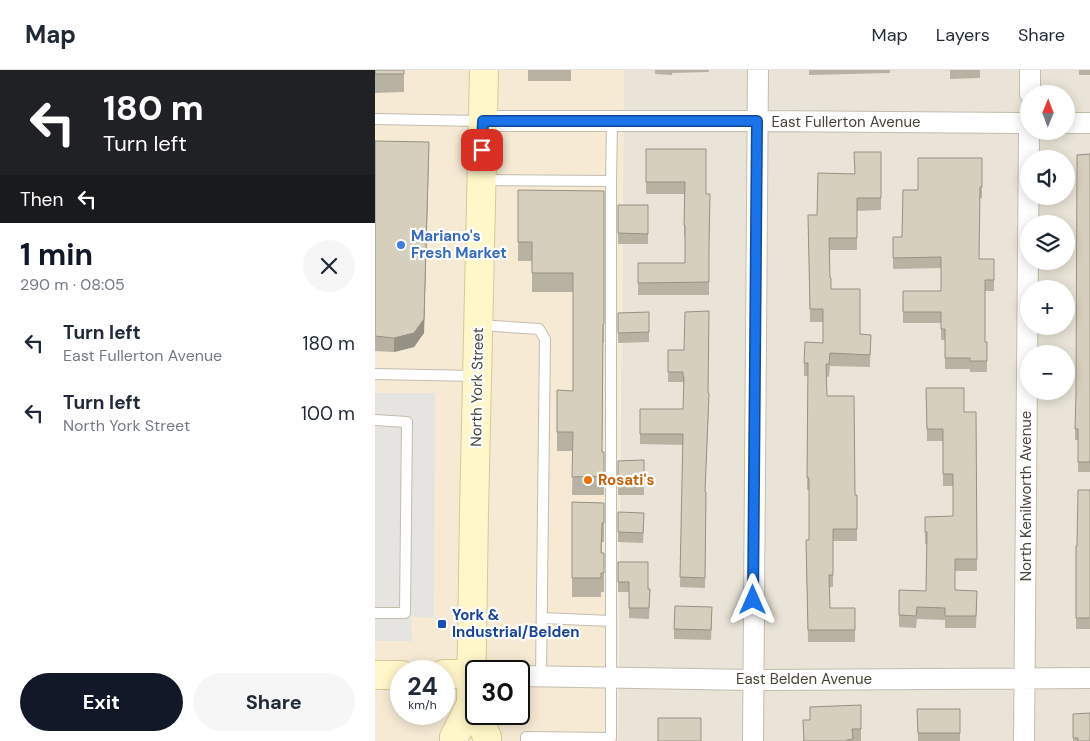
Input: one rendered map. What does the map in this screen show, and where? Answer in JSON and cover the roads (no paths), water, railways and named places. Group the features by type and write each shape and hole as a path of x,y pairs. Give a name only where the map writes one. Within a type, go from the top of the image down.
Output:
{"main road":[{"name":"North York Street","path":"474,660 477,376 484,70"},
{"path":"375,675 390,675"},
{"name":"North York Street","path":"454,741 454,737 465,723"},
{"name":"North York Street","path":"482,725 487,741"}],"street":[{"path":"753,741 758,70"},
{"path":"1030,70 1030,85"},
{"name":"East Fullerton Avenue","path":"483,121 1020,123"},
{"path":"1075,123 1090,123"},
{"name":"North Kenilworth Avenue","path":"1024,741 1029,140"},
{"name":"East Belden Avenue","path":"530,676 753,680 1090,678"}],"lane":[{"path":"375,120 483,121"},
{"path":"526,741 526,737 611,738 611,181 613,121"},
{"path":"481,180 611,181"},
{"path":"478,325 539,329 545,338 541,677"},
{"path":"375,374 477,376"},
{"path":"375,420 407,422 405,613 375,613"},
{"path":"542,618 611,621"}],"place":[{"name":"Mariano's Fresh Market","path":"401,245"},
{"name":"Rosati's","path":"588,480"},
{"name":"York & Industrial/Belden","path":"442,624"}]}
